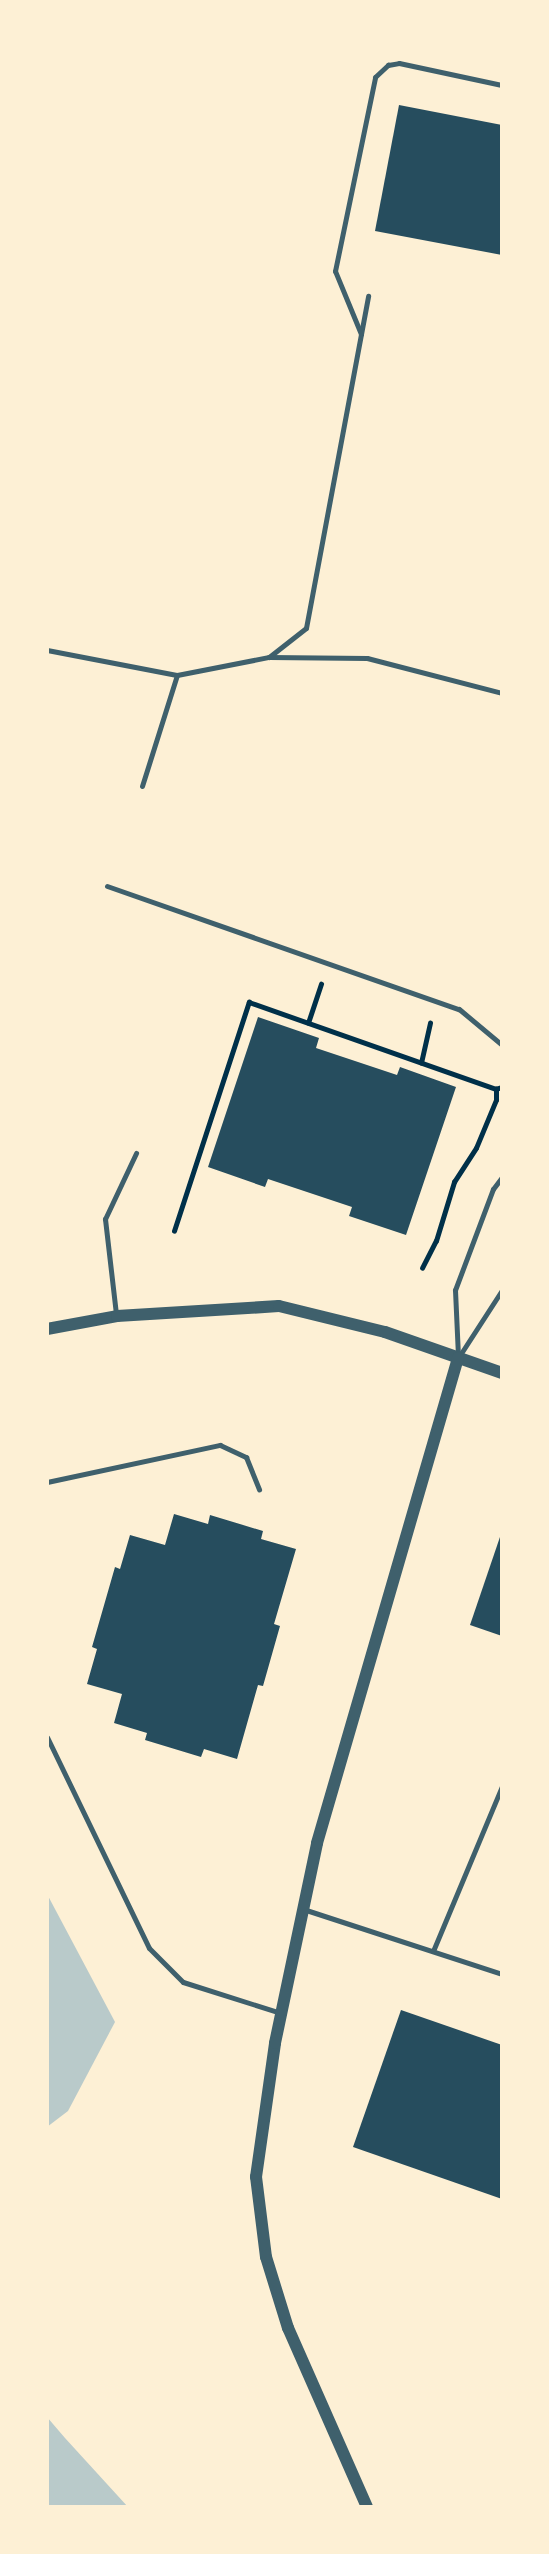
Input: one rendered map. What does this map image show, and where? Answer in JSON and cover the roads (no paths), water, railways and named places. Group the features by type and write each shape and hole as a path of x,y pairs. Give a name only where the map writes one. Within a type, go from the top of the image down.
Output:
{"street":[{"path":"47,1329 117,1316 279,1306 385,1332 502,1373"},
{"path":"368,2507 288,2328 266,2257 256,2177 281,2013 317,1843 458,1358"}],"lane":[{"path":"361,334 335,271 375,77 388,65 399,63 502,85"},
{"path":"269,657 306,628 368,296"},
{"path":"47,650 177,675 269,657 367,657 502,692"},
{"path":"142,786 177,675"},
{"path":"107,886 459,1009 502,1045"},
{"path":"117,1316 105,1219 136,1153"},
{"path":"458,1358 455,1290 493,1189 502,1177"},
{"path":"458,1358 502,1290"},
{"path":"47,1482 220,1446 246,1457 259,1489"},
{"path":"47,1737 149,1948 183,1982 281,2013"},
{"path":"433,1951 502,1786"},
{"path":"303,1909 502,1974"}]}
